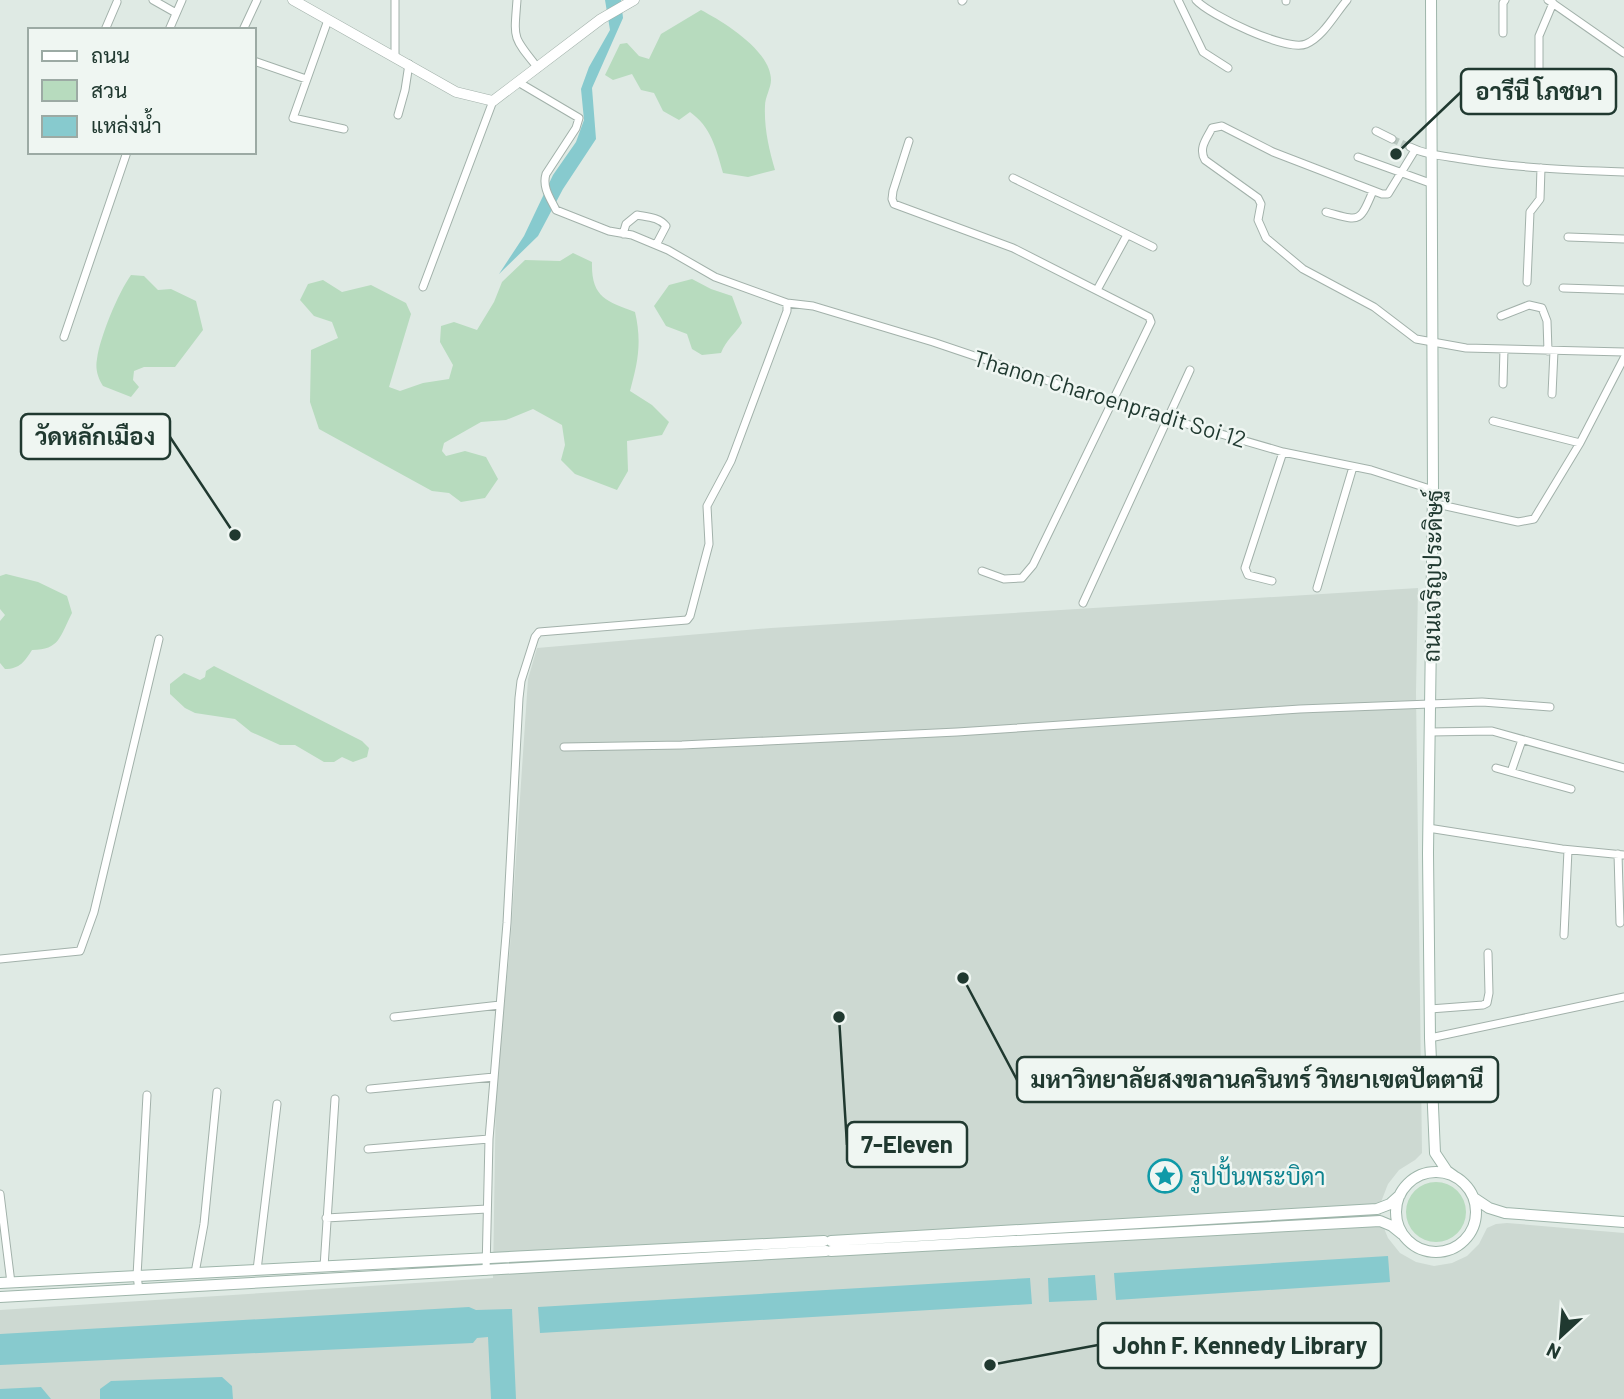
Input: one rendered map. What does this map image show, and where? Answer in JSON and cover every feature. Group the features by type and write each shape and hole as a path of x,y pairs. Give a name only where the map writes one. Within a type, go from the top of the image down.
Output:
{"main road":[{"name":"ถนนเจริญประดิษฐ์","path":"1431,0 1433,490 1428,828 1430,1038 1435,1153"},
{"path":"0,1297 486,1271 1377,1209 1390,1204 1400,1195 1430,1163 1435,1153 1447,1171 1489,1209 1504,1213 1624,1222"},
{"path":"1419,1176 1436,1172 1454,1177"},
{"path":"1400,1195 1396,1208 1402,1234"},
{"path":"1472,1231 1476,1214 1473,1197"},
{"path":"6,1283 485,1259 1380,1221 1392,1226 1422,1250 1443,1252 1461,1244 1490,1216 1504,1213"}],"street":[{"path":"153,0 176,13"},
{"path":"170,28 181,0"},
{"path":"244,28 257,0"},
{"path":"293,0 456,92 493,101"},
{"path":"395,0 395,56"},
{"path":"517,0 516,41 538,68"},
{"path":"1178,0 1203,52 1228,68"},
{"path":"1196,0 1203,8 1237,24 1282,44 1295,46 1303,46 1315,39 1347,0"},
{"path":"1503,33 1505,0"},
{"path":"1563,10 1566,0"},
{"path":"423,287 493,101 601,19 632,1"},
{"path":"106,28 117,2"},
{"path":"1539,103 1539,36 1550,2 1624,52"},
{"path":"328,20 293,118 344,129"},
{"path":"256,62 306,79"},
{"path":"398,115 409,64"},
{"path":"1486,78 1539,78"},
{"name":"Thanon Charoenpradit Soi 12","path":"518,82 579,118 576,128 546,174 545,186 556,210 609,231 632,235 715,277 788,303 813,306 933,342 1111,402 1283,452 1371,470 1433,490"},
{"path":"1432,503 1518,522 1534,519 1580,443 1624,355 1432,343 1410,336 1374,307 1303,269 1266,238 1258,220 1261,204 1258,198 1205,160 1202,154 1202,148 1212,128 1223,126 1273,152 1373,191 1388,194 1403,173 1412,148 1431,155 1541,168 1624,172"},
{"path":"1376,131 1392,139"},
{"path":"909,142 893,191 894,204 1013,248 1149,317 1151,322 1026,574 1014,579 982,571"},
{"path":"64,337 126,154"},
{"path":"1358,157 1430,183"},
{"path":"1527,282 1530,212 1540,199 1541,168"},
{"path":"1013,178 1153,247"},
{"path":"1326,212 1358,218 1363,214 1373,191"},
{"path":"623,234 626,224 637,215 662,221 666,226 656,245"},
{"path":"1097,290 1127,235"},
{"path":"1568,237 1624,239"},
{"path":"1563,289 1624,290"},
{"path":"486,1271 489,1139 520,689 535,637 546,630 680,621 691,617 709,544 707,506 731,461 786,317 788,303"},
{"path":"1501,316 1529,305 1542,309 1551,351 1552,394"},
{"path":"1503,384 1504,349"},
{"path":"1083,603 1190,370"},
{"path":"1493,421 1580,443"},
{"path":"1272,581 1248,575 1245,568 1283,452"},
{"path":"1317,588 1353,467"},
{"path":"0,959 80,951 94,912 159,639"},
{"path":"564,747 682,745 874,736 1300,709 1482,702 1550,707"},
{"path":"1430,732 1492,731 1624,768"},
{"path":"1511,772 1522,740"},
{"path":"1496,768 1572,789"},
{"path":"1428,828 1568,850 1621,855 1620,923"},
{"path":"1564,935 1568,850"},
{"path":"1430,1009 1487,1003 1488,953"},
{"path":"1430,1038 1624,997"},
{"path":"394,1017 500,1005"},
{"path":"370,1089 494,1077"},
{"path":"195,1273 204,1224 217,1092"},
{"path":"139,1290 137,1276 147,1095"},
{"path":"324,1267 335,1099"},
{"path":"257,1270 277,1104"},
{"path":"368,1149 489,1139"},
{"path":"0,1194 6,1283"},
{"path":"326,1218 486,1209"}],"shaded area":[{"path":"1418,588 1416,692 1422,1153 1399,1170 1388,1184 1381,1202 1381,1221 1388,1238 1400,1253 1416,1262 1434,1266 1452,1263 1467,1256 1479,1244 1487,1228 1496,1224 1624,1233 1624,1399 0,1399 0,1310 493,1278 496,1086 510,947 528,679 537,648 771,628"}],"green space":[{"path":"701,10 745,39 755,48 769,69 771,80 765,103 765,122 775,170 748,177 723,173 712,139 703,124 690,112 679,120 663,111 654,93 641,90 632,74 613,80 605,75 620,44 627,43 639,56 649,59 661,34"},
{"path":"573,253 592,262 594,283 602,296 635,312 638,352 630,391 652,405 669,422 662,435 627,441 628,471 617,490 575,474 561,460 565,445 562,425 533,409 506,420 481,422 444,443 442,451 446,456 465,451 486,457 498,479 485,498 461,502 449,493 432,491 319,429 310,402 311,350 338,338 332,322 314,316 300,300 308,284 323,280 342,292 371,285 406,303 411,314 389,387 400,391 423,383 449,379 453,365 440,342 441,326 454,322 477,330 494,302 502,282 525,260 560,261"},
{"path":"131,275 144,276 158,290 171,289 196,301 203,330 175,367 144,367 134,371 133,380 139,387 131,397 103,386 96,366 106,328"},
{"path":"692,279 732,296 742,323 721,353 702,355 692,349 687,334 666,326 654,306 669,285"},
{"path":"6,574 38,582 67,596 72,613 54,644 32,650 24,661 10,669 5,669 0,663 0,621 5,615 0,609 0,576"},
{"path":"214,666 362,741 369,748 367,757 353,762 342,757 334,762 324,762 295,745 280,745 251,732 235,719 195,713 170,694 170,684 184,673 200,680 205,677 206,671"},
{"path":"1430,1182 1442,1182 1461,1195 1466,1212 1464,1224 1453,1237 1442,1242 1430,1242 1411,1229 1406,1218 1406,1206 1419,1187"}],"water":[{"path":"605,0 621,0 623,18 592,88 596,139 563,189 538,236 499,274 524,236 553,175 576,142 584,120 581,89 589,67 610,30"},
{"path":"1388,1256 1390,1282 1116,1300 1114,1273"},
{"path":"1095,1275 1097,1300 1049,1302 1048,1278"},
{"path":"1030,1278 1032,1304 540,1333 538,1307"},
{"path":"469,1307 476,1310 512,1309 516,1399 491,1399 488,1337 477,1338 473,1343 0,1365 0,1334"},
{"path":"222,1377 232,1386 233,1399 100,1399 100,1389 111,1381"},
{"path":"41,1387 51,1399 0,1399 0,1389"}],"tunnel":[{"path":"1392,139 1410,147"}],"place":[{"name":"อารีนี โภชนา","path":"1396,154"},
{"name":"วัดหลักเมือง","path":"235,535"},
{"name":"มหาวิทยาลัยสงขลานครินทร์ วิทยาเขตปัตตานี","path":"963,978"},
{"name":"7-Eleven","path":"839,1017"},
{"name":"รูปปั้นพระบิดา","path":"1165,1176"},
{"name":"John F. Kennedy Library","path":"990,1365"}]}
